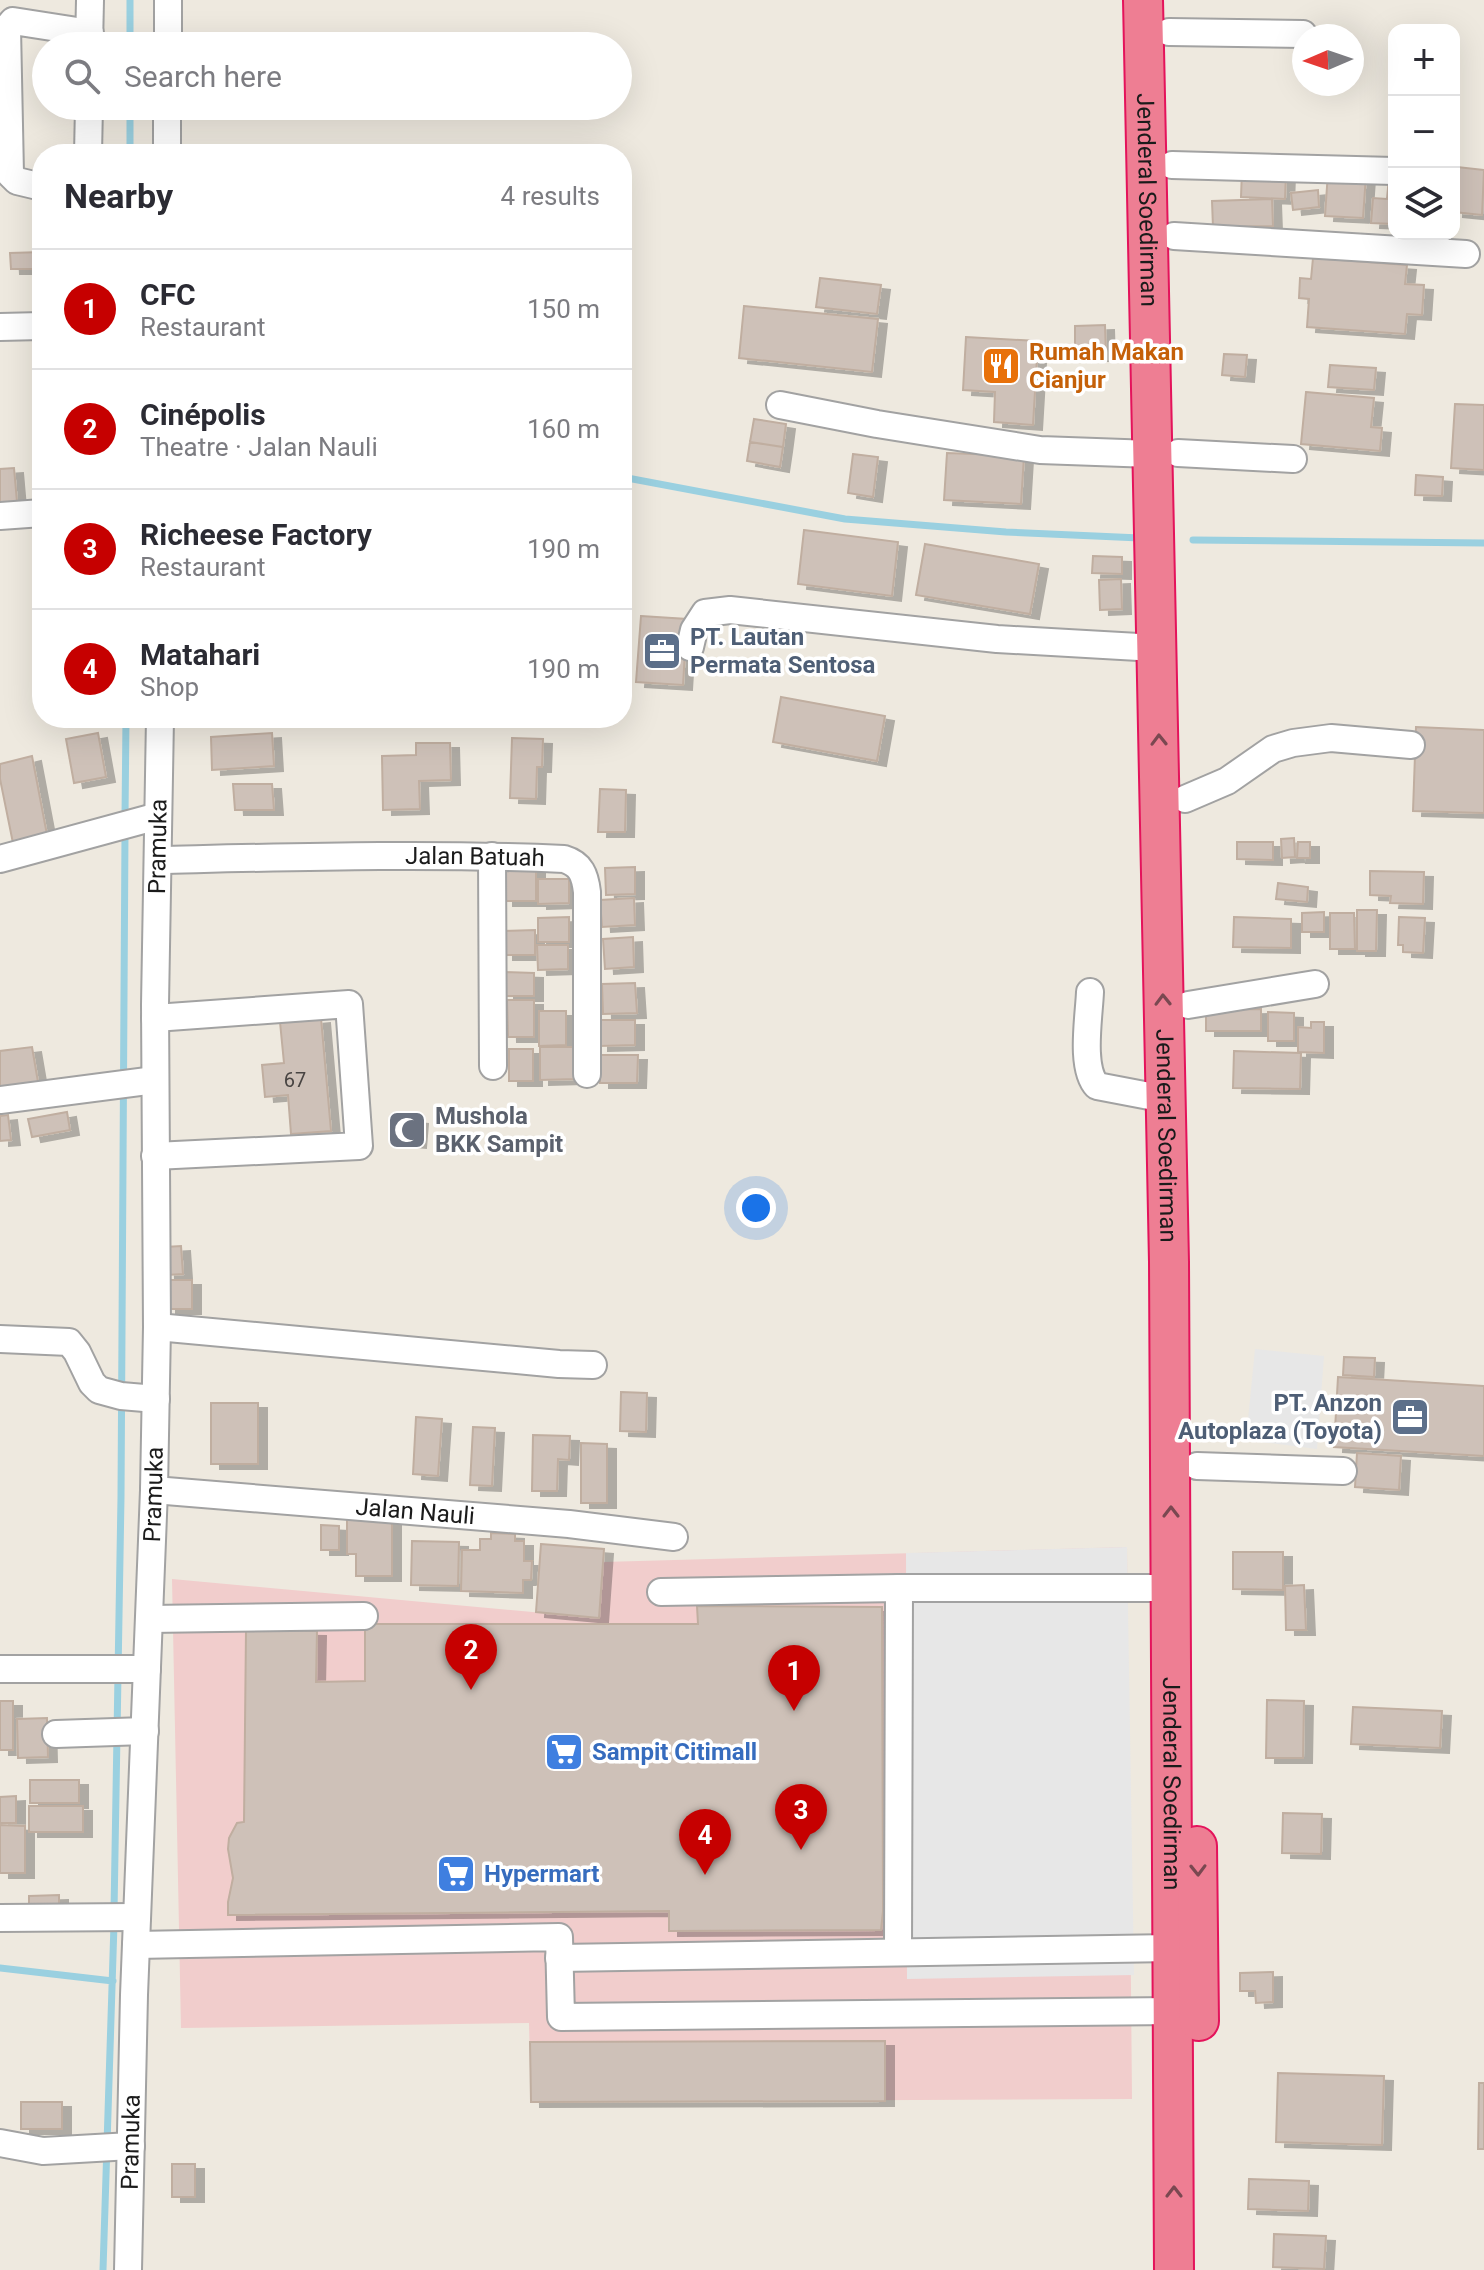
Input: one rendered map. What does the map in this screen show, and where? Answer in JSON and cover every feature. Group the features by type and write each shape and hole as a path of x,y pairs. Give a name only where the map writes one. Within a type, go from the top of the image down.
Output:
{"highway":[{"name":"Jenderal Soedirman","path":"1143,0 1185,799 1174,889 1165,1099 1172,1588 1172,1948 1187,2011 1200,2270"},
{"name":"Jenderal Soedirman","path":"1169,16 1174,236 1156,648 1174,889 1188,1005 1197,1466 1196,1804 1174,2270"}],"street":[{"path":"90,0 90,32"},
{"path":"168,0 168,32"},
{"path":"1169,16 1292,33"},
{"path":"32,185 17,181 10,174 7,28 13,21 60,32"},
{"path":"88,144 89,120"},
{"path":"167,120 167,144"},
{"path":"1172,165 1388,171"},
{"path":"1174,236 1466,254"},
{"path":"0,327 32,326"},
{"path":"780,405 877,424 1067,453 1293,459"},
{"path":"0,516 32,514"},
{"path":"690,647 694,630 705,613 730,610 997,639 1156,648"},
{"name":"Pramuka","path":"128,2270 113,2147 136,1945 120,1917 145,1731 157,1327 155,1156 144,1081 155,1018 159,860 137,820 158,728"},
{"path":"1185,799 1227,781 1273,749 1293,743 1331,738 1411,745"},
{"path":"0,859 137,820"},
{"name":"Jalan Batuah","path":"159,860 385,855 492,856 574,862 584,875 587,892 587,1074"},
{"path":"492,856 493,1066"},
{"path":"1188,1005 1315,984"},
{"path":"1090,992 1087,1058 1091,1079 1097,1086 1165,1099"},
{"path":"155,1018 349,1004 359,1146 155,1156"},
{"path":"0,1100 144,1081"},
{"path":"157,1327 593,1365"},
{"path":"0,1339 69,1342 99,1390 121,1396 156,1399"},
{"path":"1197,1466 1343,1471"},
{"name":"Jalan Nauli","path":"154,1490 569,1524 674,1537"},
{"path":"898,1952 899,1588"},
{"path":"661,1592 1172,1588"},
{"path":"150,1619 364,1616"},
{"path":"0,1669 147,1669"},
{"path":"56,1734 145,1731"},
{"path":"0,1918 120,1917"},
{"path":"136,1945 559,1937 561,2017 1187,2011"},
{"path":"559,1958 1172,1948"},
{"path":"0,2143 43,2151 113,2147"}],"shaded area":[{"path":"1255,1349 1324,1356 1317,1449 1246,1440"},
{"path":"1127,1547 1132,2099 531,2102 529,2023 181,2028 172,1579 598,1618 603,1562"},
{"path":"1127,1547 1134,1975 907,1979 906,1553"}],"building":[{"path":"1460,167 1484,170 1482,215 1460,213"},
{"path":"1242,170 1286,171 1285,199 1241,197"},
{"path":"1328,172 1366,175 1363,218 1325,216"},
{"path":"1388,188 1388,224 1371,223 1373,198 1387,199"},
{"path":"1318,190 1319,207 1293,210 1291,193"},
{"path":"1272,199 1273,226 1213,227 1212,201"},
{"path":"32,252 32,269 11,269 10,253"},
{"path":"1313,258 1407,265 1405,284 1424,285 1422,315 1407,314 1405,334 1307,327 1309,299 1299,298 1300,278 1311,279"},
{"path":"820,278 881,285 877,314 816,307"},
{"path":"744,306 878,319 872,372 739,358"},
{"path":"1105,325 1106,356 1075,356 1075,326"},
{"name":"Rumah Makan Cianjur","path":"966,337 1038,341 1033,425 994,422 995,392 963,390"},
{"path":"1224,354 1247,355 1245,377 1222,375"},
{"path":"1330,365 1376,368 1374,390 1328,387"},
{"path":"1306,392 1374,398 1371,427 1382,428 1380,451 1301,444"},
{"path":"1455,404 1484,405 1484,470 1451,468"},
{"path":"754,419 786,424 783,447 750,442"},
{"path":"750,442 783,447 780,467 747,461"},
{"path":"947,453 1024,456 1021,504 944,500"},
{"path":"853,454 878,457 873,497 848,493"},
{"path":"14,468 17,502 0,503 0,469"},
{"path":"1416,475 1443,477 1442,496 1415,495"},
{"path":"804,530 898,542 892,596 798,584"},
{"path":"925,544 1039,564 1030,614 916,595"},
{"path":"1093,556 1122,557 1122,574 1092,573"},
{"path":"1121,579 1122,609 1100,610 1099,580"},
{"name":"PT. Lautan Permata Sentosa","path":"641,616 687,619 683,685 636,682"},
{"path":"781,697 885,716 877,761 773,742"},
{"path":"1416,727 1484,730 1484,813 1413,811"},
{"path":"98,733 106,777 74,783 66,739"},
{"path":"272,733 274,766 212,770 211,737"},
{"path":"512,738 543,739 542,767 537,767 536,799 510,798"},
{"path":"416,743 450,743 451,780 419,781 420,809 383,810 382,756 416,755"},
{"path":"32,756 48,840 14,848 0,779 0,764"},
{"path":"233,784 272,784 274,810 235,810"},
{"path":"600,789 626,790 625,832 598,832"},
{"path":"1294,838 1295,857 1282,858 1281,839"},
{"path":"1237,842 1273,842 1273,860 1237,859"},
{"path":"1298,842 1310,842 1310,858 1297,858"},
{"path":"504,867 536,867 536,901 504,901"},
{"path":"635,867 635,894 606,895 605,868"},
{"path":"1370,871 1424,872 1423,904 1390,903 1391,896 1370,895"},
{"path":"538,879 569,879 569,903 538,904"},
{"path":"1278,883 1308,887 1307,902 1276,899"},
{"path":"634,898 635,925 602,927 600,900"},
{"path":"1357,910 1377,910 1376,951 1357,951"},
{"path":"1324,912 1324,932 1302,932 1302,913"},
{"path":"1330,913 1354,913 1355,949 1330,949"},
{"path":"569,917 569,942 538,942 538,918"},
{"path":"1234,917 1291,919 1291,948 1233,947"},
{"path":"1399,917 1425,918 1423,953 1403,952 1403,945 1398,945"},
{"path":"535,930 535,955 504,955 504,931"},
{"path":"633,937 634,967 605,969 603,939"},
{"path":"537,945 568,945 568,969 538,970"},
{"path":"505,972 534,973 534,996 505,996"},
{"path":"635,983 637,1013 603,1014 602,984"},
{"path":"507,1000 534,1000 534,1037 508,1037"},
{"path":"1261,1009 1261,1031 1206,1031 1206,1010"},
{"path":"539,1011 566,1011 566,1045 539,1046"},
{"path":"1268,1012 1294,1013 1294,1041 1268,1041"},
{"path":"321,1018 331,1131 291,1134 288,1095 265,1097 262,1065 284,1063 280,1022"},
{"path":"599,1020 635,1020 635,1045 599,1046"},
{"path":"1311,1022 1324,1022 1324,1053 1298,1052 1298,1027 1311,1028"},
{"path":"32,1047 38,1082 0,1087 0,1051"},
{"path":"540,1047 574,1047 575,1079 540,1080"},
{"path":"509,1049 533,1049 533,1081 509,1081"},
{"path":"1234,1051 1301,1053 1300,1089 1233,1088"},
{"path":"600,1055 638,1055 637,1083 600,1083"},
{"path":"67,1112 70,1130 32,1137 28,1119"},
{"path":"8,1115 11,1140 0,1141 0,1116"},
{"name":"Mushola BKK Sampit","path":"398,1117 419,1119 417,1143 396,1141"},
{"path":"181,1246 183,1274 166,1275 165,1247"},
{"path":"167,1280 192,1280 192,1309 167,1309"},
{"path":"1344,1357 1375,1358 1374,1377 1343,1375"},
{"name":"PT. Anzon Autoplaza (Toyota)","path":"1338,1377 1484,1386 1484,1456 1334,1447"},
{"path":"621,1392 647,1393 646,1432 620,1431"},
{"path":"211,1403 258,1403 258,1464 211,1464"},
{"path":"416,1417 442,1419 438,1476 413,1474"},
{"path":"473,1427 495,1428 492,1486 470,1485"},
{"path":"533,1435 570,1436 569,1460 558,1459 557,1491 532,1491"},
{"path":"581,1443 607,1444 607,1503 581,1503"},
{"path":"1357,1453 1401,1456 1399,1490 1355,1487"},
{"path":"347,1520 392,1520 392,1576 356,1576 356,1554 347,1554"},
{"path":"321,1525 339,1526 339,1550 321,1550"},
{"path":"491,1533 515,1534 515,1541 524,1541 524,1561 532,1561 531,1580 523,1580 523,1593 461,1591 462,1550 480,1550 480,1539 491,1539"},
{"path":"412,1541 459,1542 458,1586 411,1585"},
{"path":"541,1544 604,1549 599,1618 536,1612"},
{"path":"1233,1552 1283,1552 1283,1590 1233,1589"},
{"path":"1304,1585 1306,1630 1286,1630 1285,1586"},
{"name":"Sampit Citimall","path":"697,1606 882,1607 881,1930 669,1931 669,1911 228,1915 233,1878 229,1838 237,1823 244,1822 246,1630 317,1631 316,1682 365,1681 365,1624 698,1624"},
{"path":"1267,1700 1304,1701 1303,1758 1266,1758"},
{"path":"0,1701 13,1701 13,1750 0,1750"},
{"path":"1353,1707 1442,1711 1440,1748 1351,1744"},
{"path":"47,1718 48,1757 18,1758 17,1719"},
{"path":"30,1780 79,1780 79,1803 30,1803"},
{"path":"16,1796 16,1823 0,1823 0,1797"},
{"path":"29,1806 83,1806 83,1832 29,1832"},
{"path":"1283,1813 1322,1814 1321,1854 1282,1853"},
{"path":"0,1825 25,1826 25,1873 0,1873"},
{"path":"59,1895 59,1912 29,1913 29,1896"},
{"path":"1273,1972 1273,2002 1256,2003 1255,1991 1240,1991 1240,1973"},
{"path":"885,2041 885,2101 531,2102 530,2042"},
{"path":"1278,2073 1384,2076 1382,2145 1276,2142"},
{"path":"1479,2083 1484,2083 1484,2149 1478,2149"},
{"path":"21,2102 62,2102 62,2129 21,2129"},
{"path":"172,2164 195,2164 195,2197 172,2197"},
{"path":"1249,2179 1309,2181 1308,2211 1248,2209"},
{"path":"1274,2234 1326,2236 1324,2269 1273,2267"}],"waterway":[{"path":"130,0 130,32"},
{"path":"130,120 130,144"},
{"path":"632,479 845,519 1006,532 1140,538"},
{"path":"1193,540 1484,543"},
{"path":"125,817 126,728"},
{"path":"114,1912 121,1497 125,832"},
{"path":"103,2270 114,1924"},
{"path":"0,1968 113,1981"}],"place":[{"name":"Rumah Makan Cianjur","path":"1001,366"},
{"name":"PT. Lautan Permata Sentosa","path":"662,651"},
{"name":"Mushola BKK Sampit","path":"407,1130"},
{"name":"PT. Anzon Autoplaza (Toyota)","path":"1410,1417"},
{"name":"Cinépolis","path":"471,1690"},
{"name":"CFC","path":"794,1711"},
{"name":"Sampit Citimall","path":"564,1752"},
{"name":"Richeese Factory","path":"801,1850"},
{"name":"Hypermart","path":"456,1874"},
{"name":"Matahari","path":"705,1875"}]}
